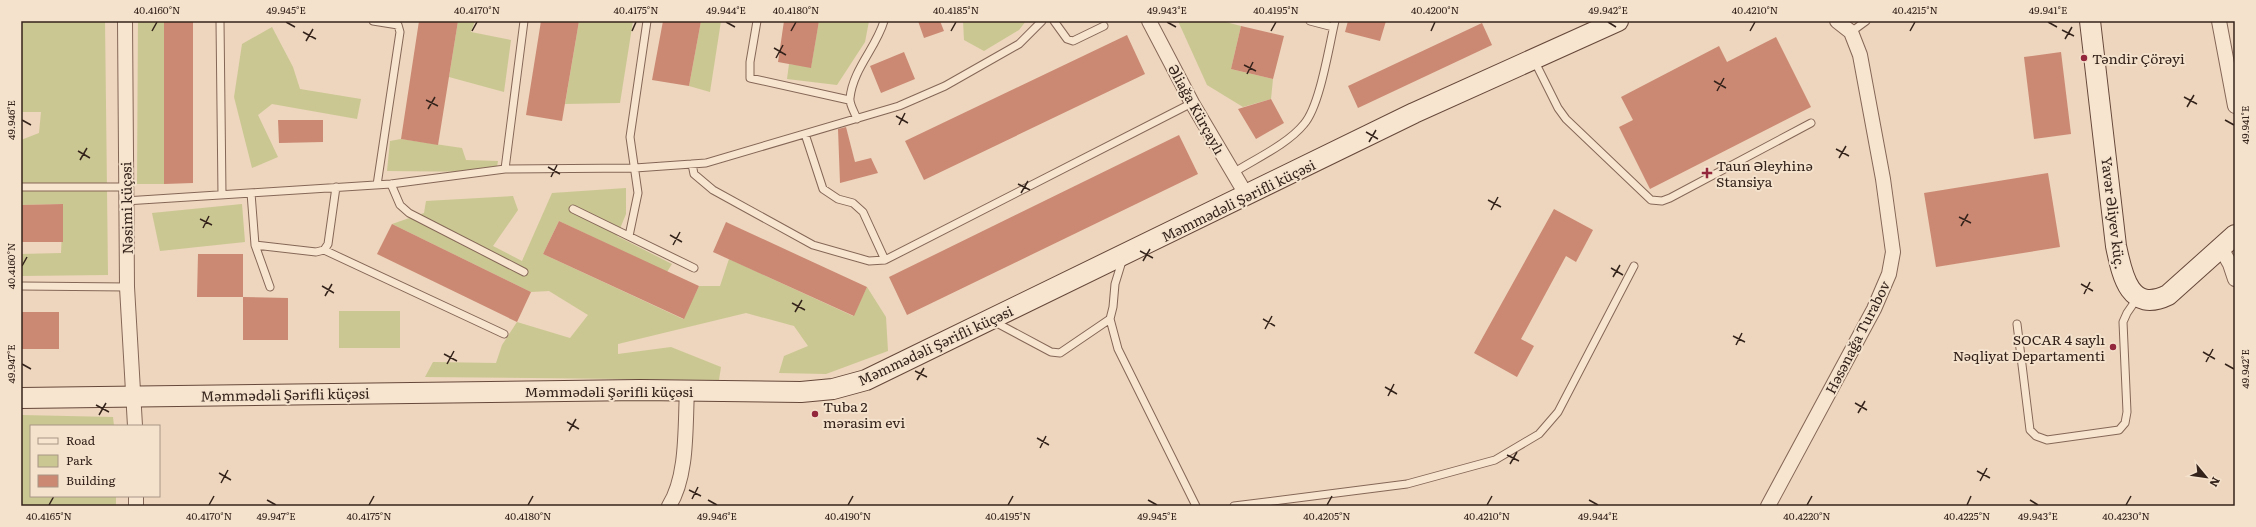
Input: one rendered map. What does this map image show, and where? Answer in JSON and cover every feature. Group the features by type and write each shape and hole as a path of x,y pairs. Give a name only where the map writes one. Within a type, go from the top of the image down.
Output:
{"street":[{"name":"Nəsimi küçəsi","path":"125,21 125,201 127,287 135,425"},
{"name":"Əliağa Kürçaylı","path":"1149,21 1192,103 1247,196"},
{"name":"Məmmədəli Şərifli küçəsi","path":"21,398 687,391 801,392 833,389 866,380 1124,256 1414,113 1618,21"},
{"path":"1837,21 1852,32"},
{"name":"Yavər Əliyev küç.","path":"2090,21 2116,246 2122,277 2129,288 2138,297"},
{"path":"2219,21 2235,106"},
{"name":"Həsənağa Turabov","path":"1768,506 1874,309 1889,274 1893,252 1883,178 1860,55 1852,32"},
{"path":"2138,297 2149,301 2158,300 2168,296 2228,242"},
{"path":"2228,242 2230,264 2235,278"},
{"path":"669,506 676,494 681,473 687,391"}],"lane":[{"path":"220,21 222,195"},
{"path":"373,21 398,25 400,32 377,185"},
{"path":"504,169 524,21"},
{"path":"629,236 638,193 630,137 647,21"},
{"path":"757,21 750,62 750,78 849,100"},
{"path":"857,119 849,100 859,68 882,30 884,21"},
{"path":"125,201 391,184 504,169 635,168 706,163 899,106 945,86 1019,44 1042,21"},
{"path":"1054,21 1067,39 1072,41 1104,26"},
{"path":"1233,173 1296,133 1305,123 1314,105 1334,24 1310,21"},
{"path":"1852,32 1866,21"},
{"path":"1534,60 1558,108 1566,119 1651,200 1662,201 1670,198 1811,123"},
{"path":"692,164 694,174 713,190 813,245 869,261 885,260 1192,103"},
{"path":"805,134 823,189 838,199 853,203 864,212 885,260"},
{"path":"391,184 400,205 409,213 524,272"},
{"path":"21,187 125,187"},
{"path":"324,250 328,244 336,187"},
{"path":"250,193 255,246 270,287"},
{"path":"573,209 694,268"},
{"path":"255,246 316,252 324,250 504,334"},
{"path":"1124,256 1115,284 1114,307 1110,319 1118,349 1196,506"},
{"path":"1234,506 1407,484 1495,460 1539,434 1558,412 1634,266"},
{"path":"21,286 127,287"},
{"path":"2017,324 2030,430 2036,436 2047,440 2119,430 2125,424 2127,412 2124,322 2127,312 2138,297"},
{"path":"991,320 1051,352 1060,353 1110,319"}],"green space":[{"path":"21,21 105,21 108,275 21,276 21,254 61,253 63,204 21,205 21,140 39,133 41,112 21,112"},
{"path":"138,21 164,21 164,184 137,184"},
{"path":"458,21 475,21 471,32 511,40 504,92 449,77"},
{"path":"579,21 633,21 620,103 565,104"},
{"path":"701,21 721,21 710,92 689,86"},
{"path":"819,21 869,21 865,42 837,85 787,79 789,64 811,67"},
{"path":"963,21 1026,21 1019,30 984,51 964,40"},
{"path":"1178,21 1222,21 1241,26 1231,69 1273,79 1271,99 1243,107 1207,85"},
{"path":"272,27 293,67 300,89 361,99 357,119 272,104 258,115 278,157 252,168 234,97 242,44"},
{"path":"401,139 462,148 466,160 498,161 496,172 387,171 390,141"},
{"path":"626,188 626,214 617,236 672,264 667,272 559,221 543,254 683,319 699,286 720,286 729,259 853,316 867,287 886,317 888,351 826,374 779,373 784,356 808,346 794,326 746,313 618,344 618,354 671,347 721,367 719,380 425,377 433,362 496,363 502,345 517,322 570,338 588,315 549,291 531,292 392,224 424,213 426,201 513,196 518,210 493,246 522,261 552,193"},
{"path":"242,204 245,242 160,251 152,213"},
{"path":"339,311 400,311 400,348 339,348"},
{"path":"21,415 113,417 114,425 30,425 30,497 116,497 116,506 21,506"}],"building":[{"path":"164,21 193,21 193,183 164,184"},
{"path":"419,21 458,21 438,145 401,139"},
{"path":"541,21 579,21 562,121 526,115"},
{"path":"663,21 701,21 689,86 652,80"},
{"path":"784,21 819,21 811,68 778,62"},
{"path":"918,21 940,21 944,31 924,38"},
{"path":"1348,21 1386,21 1380,41 1345,32"},
{"path":"1482,23 1492,45 1358,108 1348,86"},
{"path":"1241,26 1284,36 1273,79 1231,69"},
{"path":"1127,35 1145,74 924,180 905,141"},
{"name":"Taun Əleyhinə Stansiya","path":"1776,37 1811,107 1650,189 1619,127 1633,120 1621,97 1719,46 1727,62"},
{"path":"904,52 915,79 881,93 870,66"},
{"path":"2061,52 2071,134 2034,139 2024,57"},
{"path":"1271,99 1284,123 1256,139 1238,109"},
{"path":"278,120 323,120 323,142 279,143"},
{"path":"846,127 855,162 871,158 878,173 840,183 838,129"},
{"path":"1179,135 1198,174 907,315 889,277"},
{"path":"2048,173 2060,247 1936,267 1924,193"},
{"path":"63,204 63,242 21,242 21,205"},
{"path":"1554,209 1593,230 1576,262 1566,256 1521,339 1534,346 1517,377 1474,353"},
{"path":"559,221 699,286 684,319 543,254"},
{"path":"726,222 867,287 854,316 713,252"},
{"path":"392,224 531,292 517,322 377,254"},
{"path":"198,254 243,254 243,297 197,297"},
{"path":"243,297 288,298 288,340 243,340"},
{"path":"21,312 59,312 59,349 21,349"}],"place":[{"name":"Təndir Çörəyi","path":"2084,58"},
{"name":"Taun Əleyhinə Stansiya","path":"1707,173"},
{"name":"SOCAR 4 saylı Nəqliyat Departamenti","path":"2113,347"},
{"name":"Tuba 2 mərasim evi","path":"815,414"}]}
